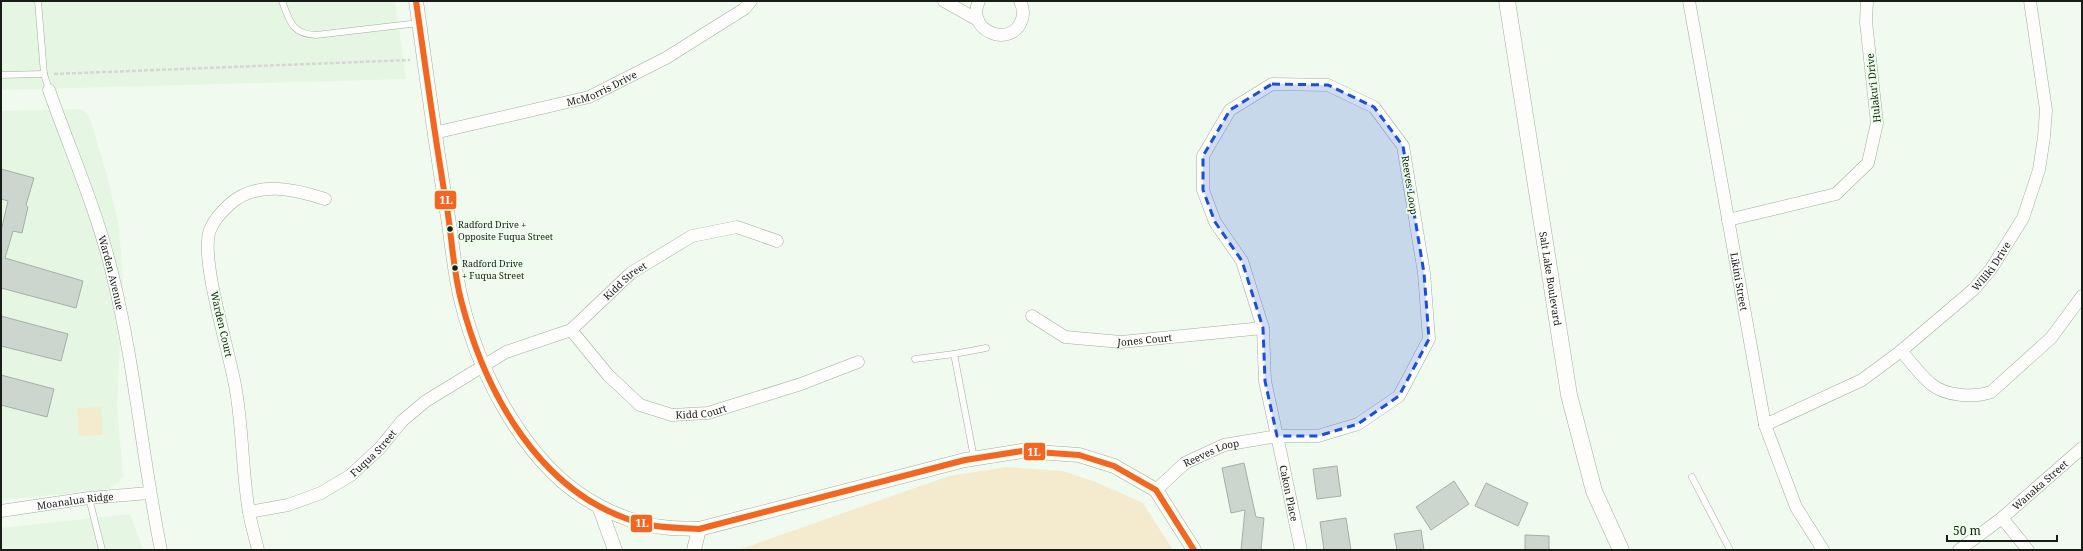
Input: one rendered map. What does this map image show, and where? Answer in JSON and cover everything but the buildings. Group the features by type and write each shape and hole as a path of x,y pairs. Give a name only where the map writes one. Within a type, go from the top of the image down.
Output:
{"main road":[{"name":"Salt Lake Boulevard","path":"1507,1 1568,395 1594,491 1621,550"}],"street":[{"path":"416,1 434,133 462,300 483,366 515,428 550,470 599,506 634,520 661,527 698,529 974,458 1022,451 1078,455 1114,466 1156,490 1194,550"},
{"name":"McMorris Drive","path":"434,133 589,97 666,58 744,9 751,1"},
{"path":"944,1 978,20"},
{"path":"979,1 976,13 978,20 987,32 995,35 1010,33 1017,28 1023,13 1020,1"},
{"name":"Likini Street","path":"1689,1 1765,424 1796,507 1824,550"},
{"name":"Hulakuʻi Drive","path":"1728,220 1836,194 1868,164 1877,123 1866,22 1867,1"},
{"name":"Wiliki Drive","path":"1765,424 1862,380 1901,351 1982,280 2002,253 2025,211 2039,170 2044,136 2046,110 2030,1"},
{"name":"Reeves Loop","path":"1156,490 1185,463 1224,445 1277,436 1318,436 1358,424 1399,396 1429,339 1424,274 1403,146 1374,107 1328,85 1272,84 1230,110 1203,156 1203,190 1215,222 1242,262 1262,328 1265,381 1277,436"},
{"name":"Warden Avenue","path":"49,90 94,212 112,272 126,334 149,493 161,550"},
{"name":"Warden Court","path":"258,550 249,512 236,391 208,258 210,231 224,210 246,193 264,189 283,189 305,192 325,198"},
{"name":"Kidd Street","path":"483,366 506,352 571,330 631,273 692,236 737,227 777,241"},
{"path":"1901,351 1936,388 1956,394 1981,396 1991,392 2051,338 2082,296"},
{"name":"Jones Court","path":"1032,316 1065,337 1121,342 1262,328"},
{"name":"Kidd Court","path":"571,330 608,375 640,405 672,415 708,413 801,384 858,362"},
{"name":"Fuqua Street","path":"249,512 288,504 321,493 351,475 380,448 402,421 426,401 483,366"},
{"name":"Cakon Place","path":"1277,436 1301,550"},
{"name":"Wanaka Street","path":"1959,550 2002,518 2082,448"},
{"name":"Moanalua Ridge","path":"1,511 89,498 149,493"},
{"path":"599,506 615,550"},
{"path":"2002,518 2028,550"},
{"path":"694,550 698,529"}],"lane":[{"name":"Warden Avenue","path":"38,1 44,74 49,90"},
{"path":"282,1 292,26 305,35 419,23"},
{"path":"1,75 44,74"},
{"path":"915,359 986,348"},
{"path":"954,354 974,458"},
{"path":"1692,477 1730,550"},
{"path":"89,498 102,550"}],"path":[{"path":"44,74 423,59"}],"highlighted area":[{"path":"1272,84 1328,85 1374,107 1403,146 1424,273 1429,339 1399,396 1358,424 1318,436 1277,436 1265,381 1263,328 1242,261 1215,222 1203,190 1203,156 1230,110"}],"shaded area":[{"path":"1,1 395,1 406,79 1,90"},
{"path":"80,109 87,113 90,119 107,175 119,228 123,280 117,406 123,476 118,483 111,486 111,489 1,500 1,111"},
{"path":"101,407 103,435 79,436 77,408"},
{"path":"1006,467 1063,471 1098,483 1143,503 1173,550 738,550 949,476"},
{"path":"130,514 143,550 1,550 1,528"}],"transit line":[{"name":"1L","path":"416,1 449,219 456,277 471,335 485,370 502,404 522,436 546,465 573,489 605,509 640,523 662,527 699,529 965,460 1022,451 1079,455 1114,466 1156,490 1194,550"}],"place":[{"name":"Radford Drive + Opposite Fuqua Street","path":"450,229"},
{"name":"Radford Drive + Fuqua Street","path":"455,268"}]}
